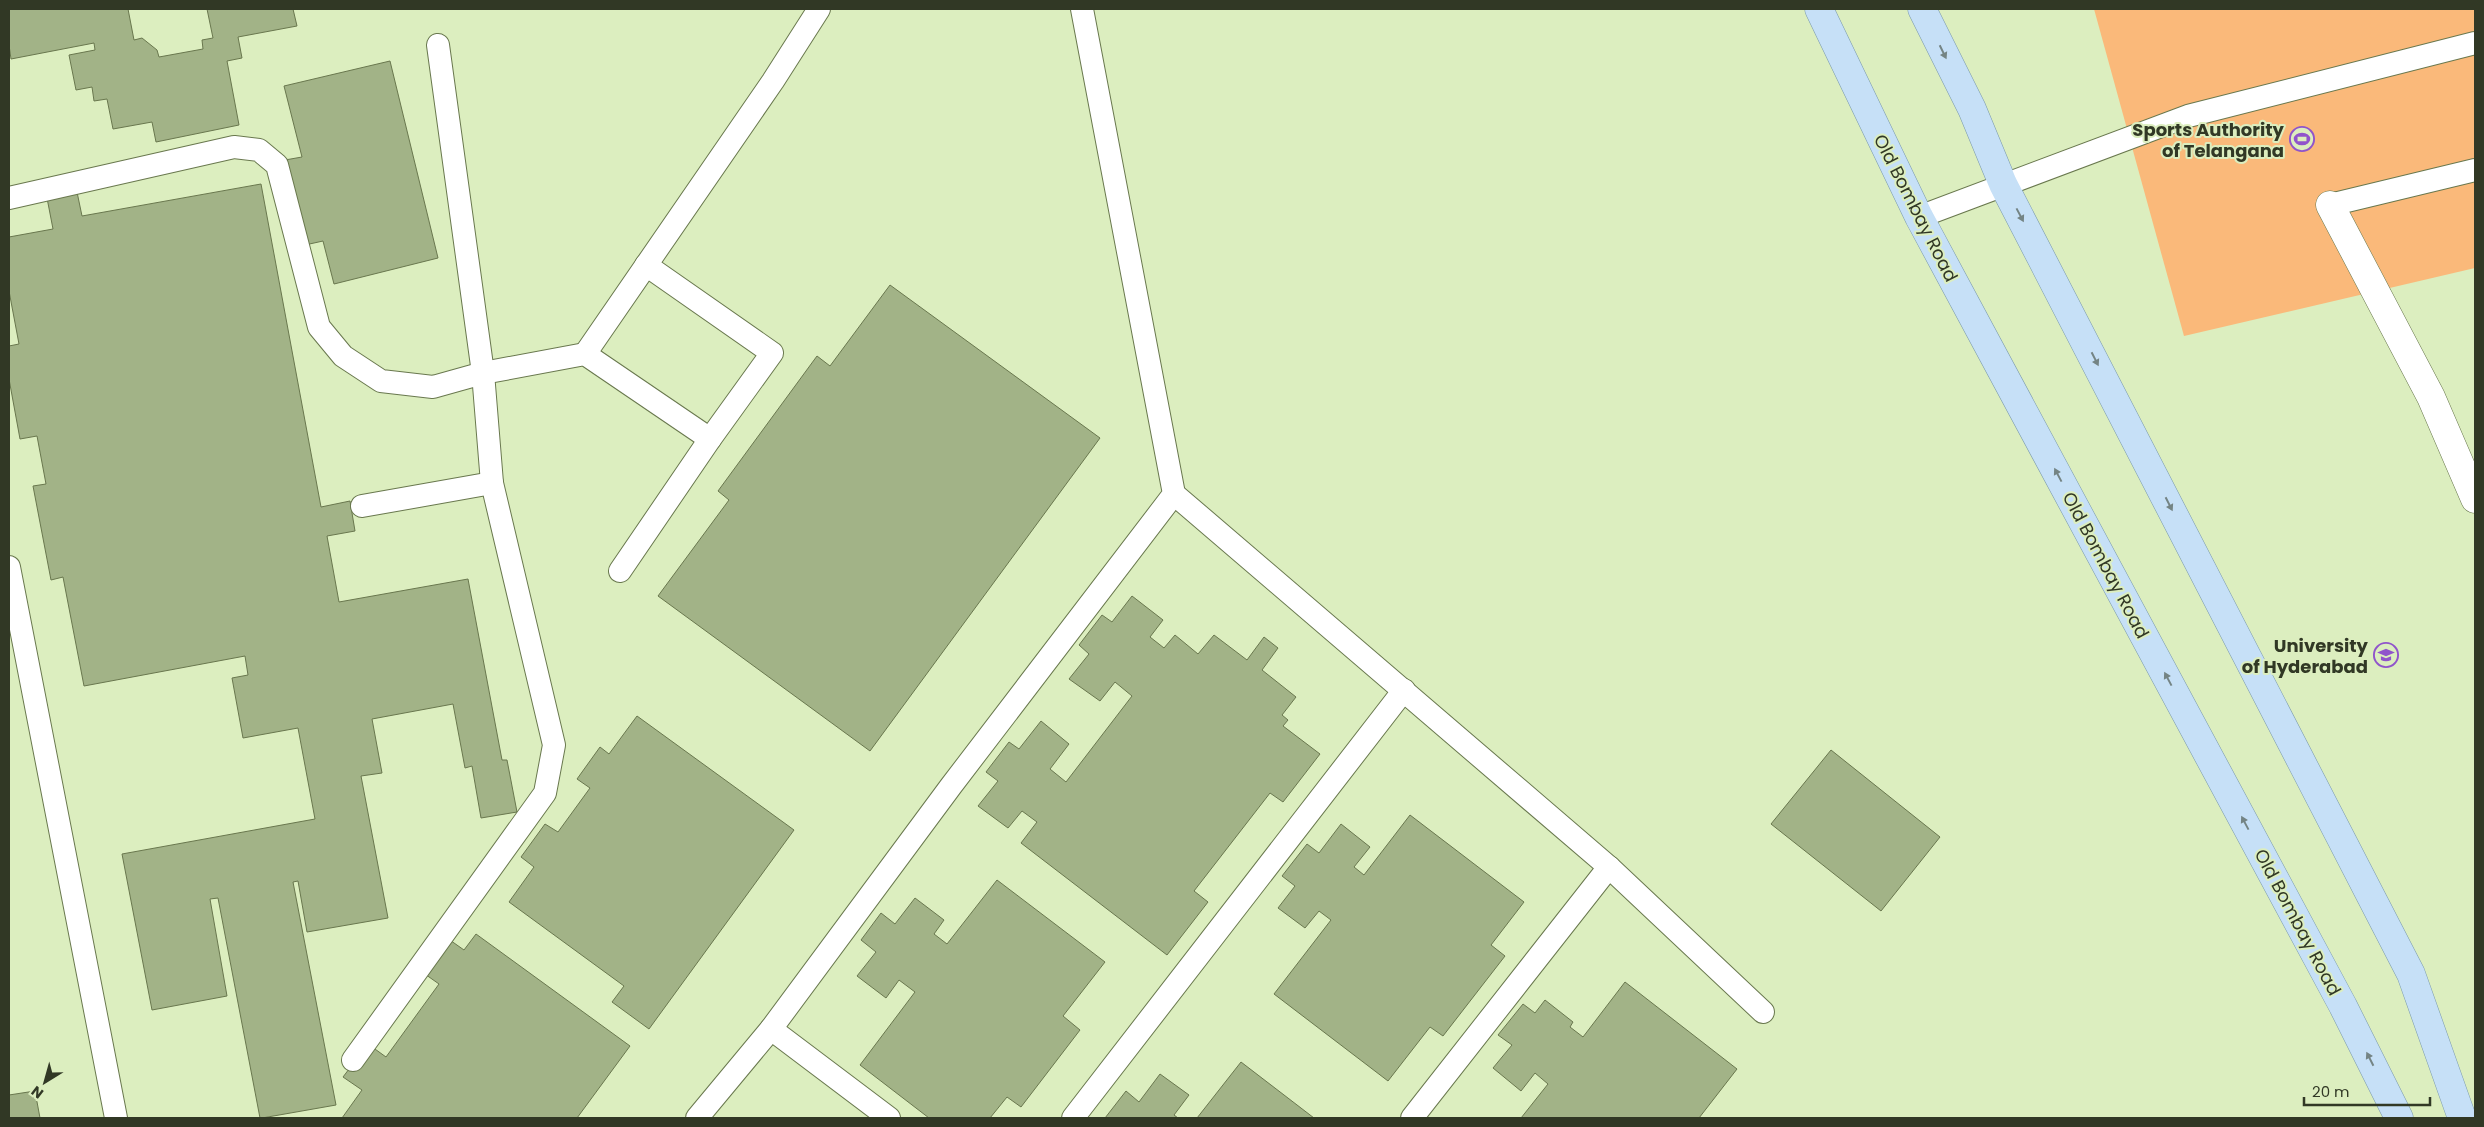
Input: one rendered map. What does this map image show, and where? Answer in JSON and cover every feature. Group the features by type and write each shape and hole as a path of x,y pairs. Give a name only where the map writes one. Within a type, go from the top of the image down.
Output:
{"main road":[{"name":"Old Bombay Road","path":"1819,9 1919,217 2339,997 2399,1118"},
{"path":"1922,9 1972,109 2003,184 2411,974 2462,1118"}],"street":[{"path":"2330,205 2431,397 2475,499"}],"lane":[{"path":"585,354 773,81 820,9"},
{"path":"1082,9 1174,494 1609,867 1763,1012"},
{"path":"1919,217 2188,116 2475,43"},
{"path":"353,1060 545,793 554,745 492,483 483,373 438,45"},
{"path":"9,198 234,146 259,150 278,165 319,327 344,356 381,381 433,387 483,373 585,354 710,439"},
{"path":"2330,205 2475,170"},
{"path":"620,571 710,439 772,353 646,265"},
{"path":"362,506 492,483"},
{"path":"697,1118 771,1029 957,778 1174,494"},
{"path":"9,567 116,1118"},
{"path":"1073,1118 1404,690"},
{"path":"1412,1118 1609,867"},
{"path":"771,1029 890,1118"}],"shaded area":[{"name":"Sports Authority of Telangana","path":"2094,9 2475,9 2475,268 2184,336"}],"building":[{"path":"9,9 128,9 134,40 142,38 157,50 159,57 203,49 202,40 213,38 207,9 293,9 297,26 238,37 242,58 227,61 239,125 156,142 152,122 113,129 107,99 94,101 92,87 76,90 69,55 95,50 94,43 11,59"},
{"path":"390,61 438,258 334,284 323,241 305,245 285,160 302,157 284,86"},
{"path":"261,184 321,507 350,501 355,531 327,536 339,602 468,579 502,760 507,760 517,812 481,818 472,766 465,768 453,704 372,719 382,773 361,776 388,918 307,932 298,881 293,882 336,1105 260,1118 218,898 210,899 227,996 152,1010 122,854 315,819 298,728 243,738 232,678 248,675 245,656 84,686 63,577 51,580 33,486 46,484 37,436 20,439 9,379 9,346 19,344 9,291 9,237 53,229 47,198 77,192 82,216"},
{"path":"890,285 1100,438 870,751 658,596 729,500 718,491 817,356 830,366"},
{"path":"1132,596 1163,620 1150,637 1164,648 1175,635 1198,654 1214,635 1247,660 1264,637 1278,648 1262,670 1296,697 1282,715 1288,720 1283,726 1320,754 1283,802 1270,793 1194,891 1208,902 1167,955 1021,843 1037,822 1022,811 1008,828 978,806 998,781 986,772 1009,742 1019,749 1041,721 1069,744 1050,769 1066,782 1132,696 1115,682 1100,701 1069,679 1089,654 1079,645 1102,615 1112,622"},
{"path":"637,716 794,830 649,1029 612,1002 624,986 509,902 534,867 521,857 545,824 558,832 590,788 577,779 600,747 609,754"},
{"path":"1831,750 1940,837 1881,911 1771,824"},
{"path":"1410,815 1524,902 1491,945 1505,956 1443,1036 1430,1027 1388,1081 1274,994 1331,920 1319,911 1305,928 1278,908 1295,886 1282,876 1307,844 1319,853 1341,824 1370,847 1354,867 1364,875"},
{"path":"997,880 1105,962 1063,1016 1080,1030 1021,1107 1007,1097 990,1118 929,1118 860,1065 915,992 899,980 886,998 857,976 876,952 861,940 881,913 895,924 915,898 944,920 934,934 947,944"},
{"path":"476,934 630,1046 577,1118 342,1118 362,1090 343,1077 368,1044 386,1057 439,984 422,972 447,938 464,950"},
{"path":"1625,982 1737,1069 1699,1118 1521,1118 1548,1084 1535,1073 1521,1091 1493,1068 1512,1045 1498,1035 1523,1004 1535,1013 1545,1000 1573,1022 1570,1027 1583,1037"},
{"path":"1241,1062 1314,1118 1197,1118"},
{"path":"1160,1074 1189,1095 1174,1115 1178,1118 1105,1118 1126,1091 1139,1102"},
{"path":"35,1091 40,1118 9,1118 9,1095"}],"place":[{"name":"Sports Authority of Telangana","path":"2302,139"},
{"name":"University of Hyderabad","path":"2386,655"}]}
